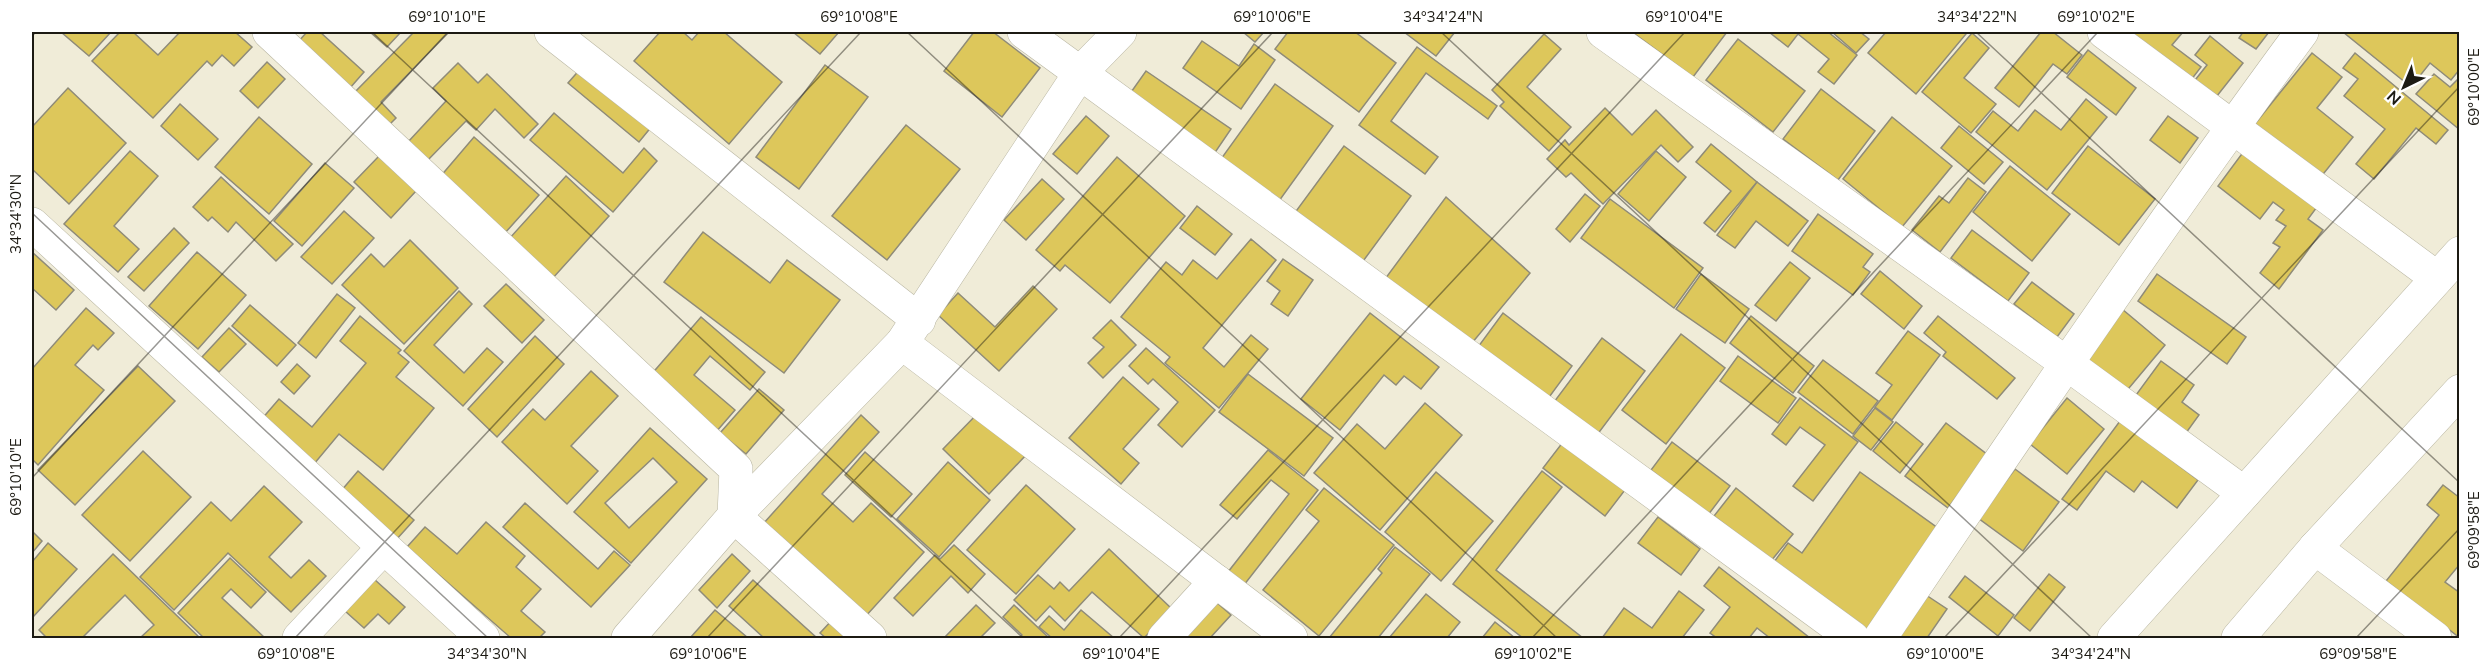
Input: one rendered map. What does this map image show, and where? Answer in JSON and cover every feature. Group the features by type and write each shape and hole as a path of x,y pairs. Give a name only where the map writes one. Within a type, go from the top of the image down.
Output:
{"street":[{"path":"269,32 735,469 734,516 870,639"},
{"path":"551,32 911,332 1216,581 1291,639"},
{"path":"1024,32 1853,639"},
{"path":"628,639 734,516 911,332 1080,74 1120,32"},
{"path":"1603,32 2066,363 2244,494"},
{"path":"2104,32 2437,278"},
{"path":"1880,639 2066,363 2232,127 2302,32"},
{"path":"32,224 483,639"},
{"path":"2114,639 2460,253"},
{"path":"2238,639 2315,548 2460,391"},
{"path":"299,639 383,548"},
{"path":"2315,548 2435,639"},
{"path":"1164,639 1216,581"}],"building":[{"path":"61,32 111,32 89,56"},
{"path":"120,32 133,32 158,55 180,32 235,32 252,47 234,66 222,55 212,66 207,61 153,118 92,61"},
{"path":"307,32 320,32 364,72 350,88 298,42"},
{"path":"370,32 401,32 387,47"},
{"path":"414,32 449,32 381,102 396,118 387,127 353,94"},
{"path":"660,32 683,32 692,40 699,32 724,32 782,82 729,144 634,61"},
{"path":"793,32 839,32 820,54"},
{"path":"974,32 993,32 1040,68 1002,117 944,71"},
{"path":"1243,32 1264,32 1255,42"},
{"path":"1288,32 1355,32 1396,63 1359,112 1275,49"},
{"path":"1404,32 1455,32 1436,56"},
{"path":"1632,32 1727,32 1693,77"},
{"path":"1769,32 1828,32 1857,55 1834,84 1818,72 1829,59 1798,34 1788,47"},
{"path":"1832,32 1860,32 1869,39 1856,53"},
{"path":"1886,32 1963,32 1966,34 1916,94 1868,53"},
{"path":"2041,32 2053,32 2082,55 2067,74 2053,64 2019,107 1995,88"},
{"path":"2119,32 2183,32 2172,45 2201,67 2188,84"},
{"path":"2243,32 2269,32 2256,49 2239,38"},
{"path":"2343,32 2460,32 2460,69 2451,80 2430,63 2411,87"},
{"path":"1972,33 1989,48 1964,78 1996,104 1971,133 1922,92"},
{"path":"1544,34 1561,49 1527,87 1571,127 1549,151 1500,106 1504,102 1492,90"},
{"path":"2210,36 2243,63 2213,101 2192,84 2207,65 2195,55"},
{"path":"1738,39 1805,91 1773,132 1706,80"},
{"path":"1202,41 1239,66 1254,44 1275,60 1241,109 1183,68"},
{"path":"1417,47 1497,106 1488,119 1426,73 1391,121 1438,157 1425,174 1359,125"},
{"path":"2088,50 2136,88 2116,115 2067,77"},
{"path":"2312,53 2342,77 2317,108 2353,137 2320,178 2254,125"},
{"path":"2355,53 2448,130 2436,144 2416,128 2374,179 2356,164 2385,129 2344,96 2358,79 2343,68"},
{"path":"267,62 285,79 258,108 240,91"},
{"path":"458,63 478,83 487,74 538,124 524,138 495,109 476,130 466,121 427,161 408,142 446,101 433,88"},
{"path":"825,65 868,97 799,189 756,157"},
{"path":"582,67 652,126 639,142 568,83"},
{"path":"1146,71 1231,129 1214,154 1129,95"},
{"path":"2434,74 2450,87 2460,77 2460,130 2416,94"},
{"path":"1275,84 1333,126 1279,201 1221,159"},
{"path":"68,88 126,143 69,204 32,169 32,127"},
{"path":"1821,89 1875,131 1838,180 1783,139"},
{"path":"2086,99 2107,117 2047,190 1976,132 1993,111 2018,131 2035,110 2061,130"},
{"path":"180,104 218,139 198,160 161,126"},
{"path":"1605,108 1632,135 1656,110 1693,147 1678,162 1661,145 1603,204 1571,173 1566,177 1547,159 1565,140 1569,145"},
{"path":"554,113 623,173 644,148 657,161 613,212 530,140"},
{"path":"1086,116 1109,136 1077,174 1053,154"},
{"path":"2168,116 2198,138 2180,163 2150,140"},
{"path":"259,117 312,164 269,214 215,167"},
{"path":"1892,117 1952,166 1902,227 1843,179"},
{"path":"906,125 960,169 887,260 832,216"},
{"path":"1959,126 2003,162 1984,184 1941,148"},
{"path":"474,137 539,195 504,234 440,177"},
{"path":"1711,144 1757,182 1715,232 1704,223 1731,191 1696,162"},
{"path":"1344,146 1411,196 1358,268 1291,218"},
{"path":"2088,146 2155,199 2119,245 2052,193"},
{"path":"130,151 158,176 114,226 139,249 118,272 64,224"},
{"path":"1656,151 1686,177 1649,221 1618,194"},
{"path":"2244,151 2317,207 2308,219 2323,230 2279,289 2260,273 2280,247 2273,243 2286,226 2276,220 2284,210 2273,202 2260,219 2218,186"},
{"path":"379,156 416,191 391,218 354,182"},
{"path":"1117,157 1185,216 1110,303 1065,265 1060,271 1036,250"},
{"path":"325,163 354,188 302,246 274,221"},
{"path":"2010,166 2070,214 2032,261 1973,212"},
{"path":"566,176 609,216 552,279 508,240"},
{"path":"221,177 293,244 276,261 236,222 228,232 212,217 208,221 193,207"},
{"path":"1968,178 1986,192 1940,252 1912,230 1939,196 1949,203"},
{"path":"1042,179 1064,199 1026,240 1004,220"},
{"path":"1757,182 1808,221 1788,246 1756,221 1735,248 1717,235"},
{"path":"1585,194 1600,206 1570,242 1556,229"},
{"path":"1446,197 1530,273 1472,343 1385,279"},
{"path":"1610,199 1703,268 1674,308 1581,238"},
{"path":"1197,206 1232,234 1215,255 1180,228"},
{"path":"344,211 374,238 332,284 301,257"},
{"path":"1818,214 1873,254 1863,267 1870,272 1853,295 1792,251"},
{"path":"174,228 189,243 144,291 128,277"},
{"path":"1972,230 2029,273 2008,301 1951,258"},
{"path":"703,232 770,283 787,260 840,300 784,373 664,282"},
{"path":"1251,239 1276,260 1203,348 1224,367 1251,335 1268,349 1219,408 1165,363 1170,357 1121,317 1166,262 1182,275 1193,260 1217,279"},
{"path":"410,240 458,288 404,344 342,285 371,254 384,267"},
{"path":"32,252 74,290 56,310 32,288"},
{"path":"197,252 246,295 198,349 149,306"},
{"path":"1283,259 1313,280 1288,316 1271,304 1280,291 1267,281"},
{"path":"1790,262 1810,278 1776,321 1755,305"},
{"path":"1880,271 1922,306 1904,329 1861,294"},
{"path":"1701,274 1749,309 1725,343 1676,309"},
{"path":"2157,274 2246,337 2227,364 2138,301"},
{"path":"2032,282 2074,314 2057,337 2014,304"},
{"path":"506,284 544,320 522,343 484,306"},
{"path":"1033,286 1057,309 999,371 938,315 958,293 995,327"},
{"path":"459,291 472,304 434,345 464,373 487,348 503,362 463,406 404,351"},
{"path":"337,294 355,308 316,358 298,343"},
{"path":"250,305 296,345 277,366 232,326"},
{"path":"86,308 114,333 98,350 93,345 75,365 104,390 38,465 32,459 32,369"},
{"path":"2122,309 2165,345 2124,394 2081,359"},
{"path":"1370,313 1439,367 1421,389 1404,376 1396,385 1384,375 1340,430 1301,399"},
{"path":"1503,313 1572,366 1547,400 1478,347"},
{"path":"360,316 401,350 398,353 409,362 396,377 434,408 383,470 339,434 314,464 261,420 279,399 312,427 366,363 340,341"},
{"path":"1751,316 1814,366 1793,393 1730,343"},
{"path":"1938,316 2015,378 1997,399 1943,356 1946,352 1924,333"},
{"path":"701,317 765,372 750,390 710,356 694,375 735,410 716,432 650,376"},
{"path":"1111,320 1136,345 1103,378 1088,363 1104,347 1093,338"},
{"path":"229,328 246,344 219,372 202,357"},
{"path":"1908,331 1940,355 1892,420 1875,407 1892,385 1876,373"},
{"path":"1681,334 1725,368 1666,444 1622,410"},
{"path":"535,336 564,364 497,437 468,409"},
{"path":"1602,338 1645,371 1597,435 1554,402"},
{"path":"1146,348 1215,410 1182,447 1158,425 1178,402 1153,379 1148,384 1129,366"},
{"path":"1738,356 1796,398 1778,423 1720,381"},
{"path":"1823,360 1878,401 1853,434 1798,392"},
{"path":"2161,361 2194,385 2182,402 2199,415 2186,433 2136,395"},
{"path":"297,364 310,376 294,394 281,382"},
{"path":"138,366 175,401 75,505 38,470"},
{"path":"591,371 618,396 571,446 598,471 567,504 502,442 533,409 545,420"},
{"path":"1248,374 1333,438 1304,476 1219,412"},
{"path":"1123,377 1159,409 1123,449 1139,463 1121,484 1069,438"},
{"path":"759,389 784,410 746,454 720,433"},
{"path":"1800,398 1858,442 1813,501 1793,486 1825,445 1800,427 1786,445 1772,434"},
{"path":"2067,398 2104,429 2067,474 2030,444"},
{"path":"1425,403 1462,435 1380,530 1314,473 1357,424 1385,449"},
{"path":"1875,408 1893,422 1871,450 1853,436"},
{"path":"980,411 1026,455 989,494 943,449"},
{"path":"861,415 879,432 822,494 853,522 871,503 924,552 865,617 763,524"},
{"path":"2120,421 2198,480 2177,508 2142,481 2134,492 2106,471 2077,510 2062,499"},
{"path":"1896,422 1923,444 1900,473 1873,451"},
{"path":"1946,423 1988,455 1948,508 1905,476"},
{"path":"650,428 707,479 631,563 574,512","holes":["653,458 677,482 629,528 605,503"]},
{"path":"1563,442 1625,490 1605,516 1543,468"},
{"path":"1672,442 1730,486 1708,515 1651,470"},
{"path":"1268,450 1318,490 1244,585 1228,572 1289,494 1271,480 1237,519 1220,505"},
{"path":"143,451 191,497 130,561 82,515"},
{"path":"865,452 912,494 891,517 845,475"},
{"path":"948,462 990,500 939,557 897,519"},
{"path":"2015,469 2059,502 2023,551 1978,518"},
{"path":"358,471 414,520 396,540 341,491"},
{"path":"1542,471 1562,487 1496,570 1583,638 1523,638 1453,584"},
{"path":"1436,472 1493,521 1441,581 1385,532"},
{"path":"1860,472 1942,531 1869,632 1774,562 1788,543 1802,553"},
{"path":"1026,485 1075,529 1016,594 967,550"},
{"path":"2443,485 2460,498 2460,564 2445,582 2460,593 2460,638 2386,581 2439,515 2427,505"},
{"path":"264,486 302,522 269,557 291,578 309,560 326,576 291,612 228,553 174,610 140,577 211,502 231,521"},
{"path":"1324,488 1394,545 1319,636 1263,590 1319,521 1306,510"},
{"path":"1736,488 1793,534 1771,561 1714,516"},
{"path":"525,503 598,569 614,551 630,565 591,607 503,527"},
{"path":"1658,517 1700,549 1681,575 1638,543"},
{"path":"486,522 525,556 516,567 541,589 521,611 545,632 539,638 511,638 407,547 425,527 457,554"},
{"path":"32,531 42,541 32,553"},
{"path":"48,543 77,569 32,618 32,562"},
{"path":"954,545 985,574 968,593 951,576 913,616 894,598 935,555 940,559"},
{"path":"1395,547 1430,574 1378,638 1329,638 1382,573 1378,569"},
{"path":"1109,549 1172,609 1144,638 1092,592 1065,621 1050,606 1036,621 1014,600 1038,575 1054,589 1060,582 1069,591"},
{"path":"113,554 200,638 140,638 154,625 125,595 82,638 47,638 39,630"},
{"path":"732,554 750,571 717,608 699,590"},
{"path":"230,558 266,592 251,608 231,589 222,598 265,638 204,638 178,613"},
{"path":"1719,567 1810,638 1770,638 1757,628 1749,638 1717,638 1710,633 1730,607 1704,586"},
{"path":"2049,574 2065,587 2030,631 2014,618"},
{"path":"1965,576 2014,615 1998,636 1949,597"},
{"path":"374,579 405,607 389,624 378,614 364,628 345,611"},
{"path":"753,580 817,638 764,638 729,606"},
{"path":"1679,591 1704,610 1682,638 1602,638 1624,608 1652,628"},
{"path":"1426,594 1460,622 1447,638 1389,638"},
{"path":"1926,595 1947,609 1927,638 1896,638"},
{"path":"1215,601 1231,615 1210,638 1181,638"},
{"path":"976,605 995,623 980,638 944,638"},
{"path":"1014,605 1047,636 1045,638 1019,638 1022,635 1003,617"},
{"path":"715,610 748,638 690,638"},
{"path":"1081,610 1114,638 1052,638 1039,627 1049,616 1064,630"},
{"path":"834,618 857,638 826,638 820,633"},
{"path":"1495,622 1515,638 1482,638"}]}
